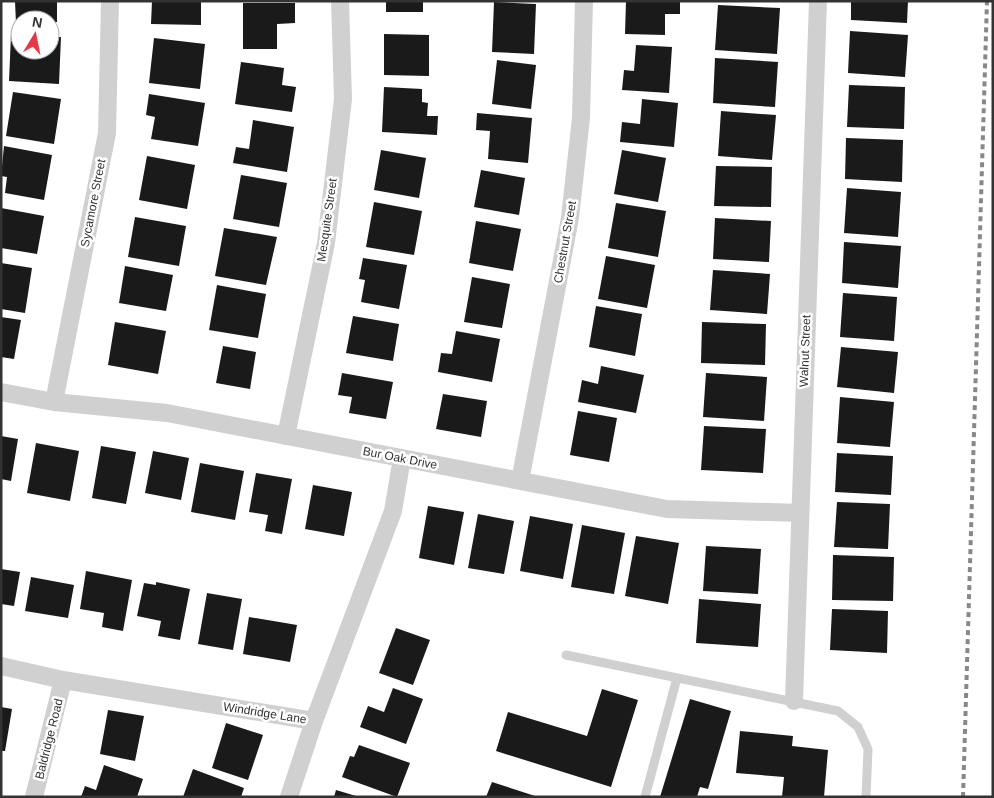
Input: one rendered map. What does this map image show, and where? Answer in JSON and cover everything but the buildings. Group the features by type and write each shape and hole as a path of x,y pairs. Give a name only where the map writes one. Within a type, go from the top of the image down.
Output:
{"street":[{"name":"Sycamore Street","path":"54,402 106,133 110,1"},
{"name":"Mesquite Street","path":"286,436 326,243 343,99 340,1"},
{"name":"Chestnut Street","path":"520,481 570,218 581,118 584,1"},
{"name":"Walnut Street","path":"794,701 818,1"},
{"name":"Bur Oak Drive","path":"1,392 54,402 167,413 667,509 800,513"},
{"name":"Windridge Lane","path":"1,666 63,680 314,721 393,511 402,458"},
{"name":"Baldridge Road","path":"34,797 63,680"},
{"path":"289,797 314,721"}],"lane":[{"path":"566,656 838,711 858,727 868,749 866,797"},
{"path":"644,797 677,678"}],"railway":[{"path":"963,797 987,1"}]}
